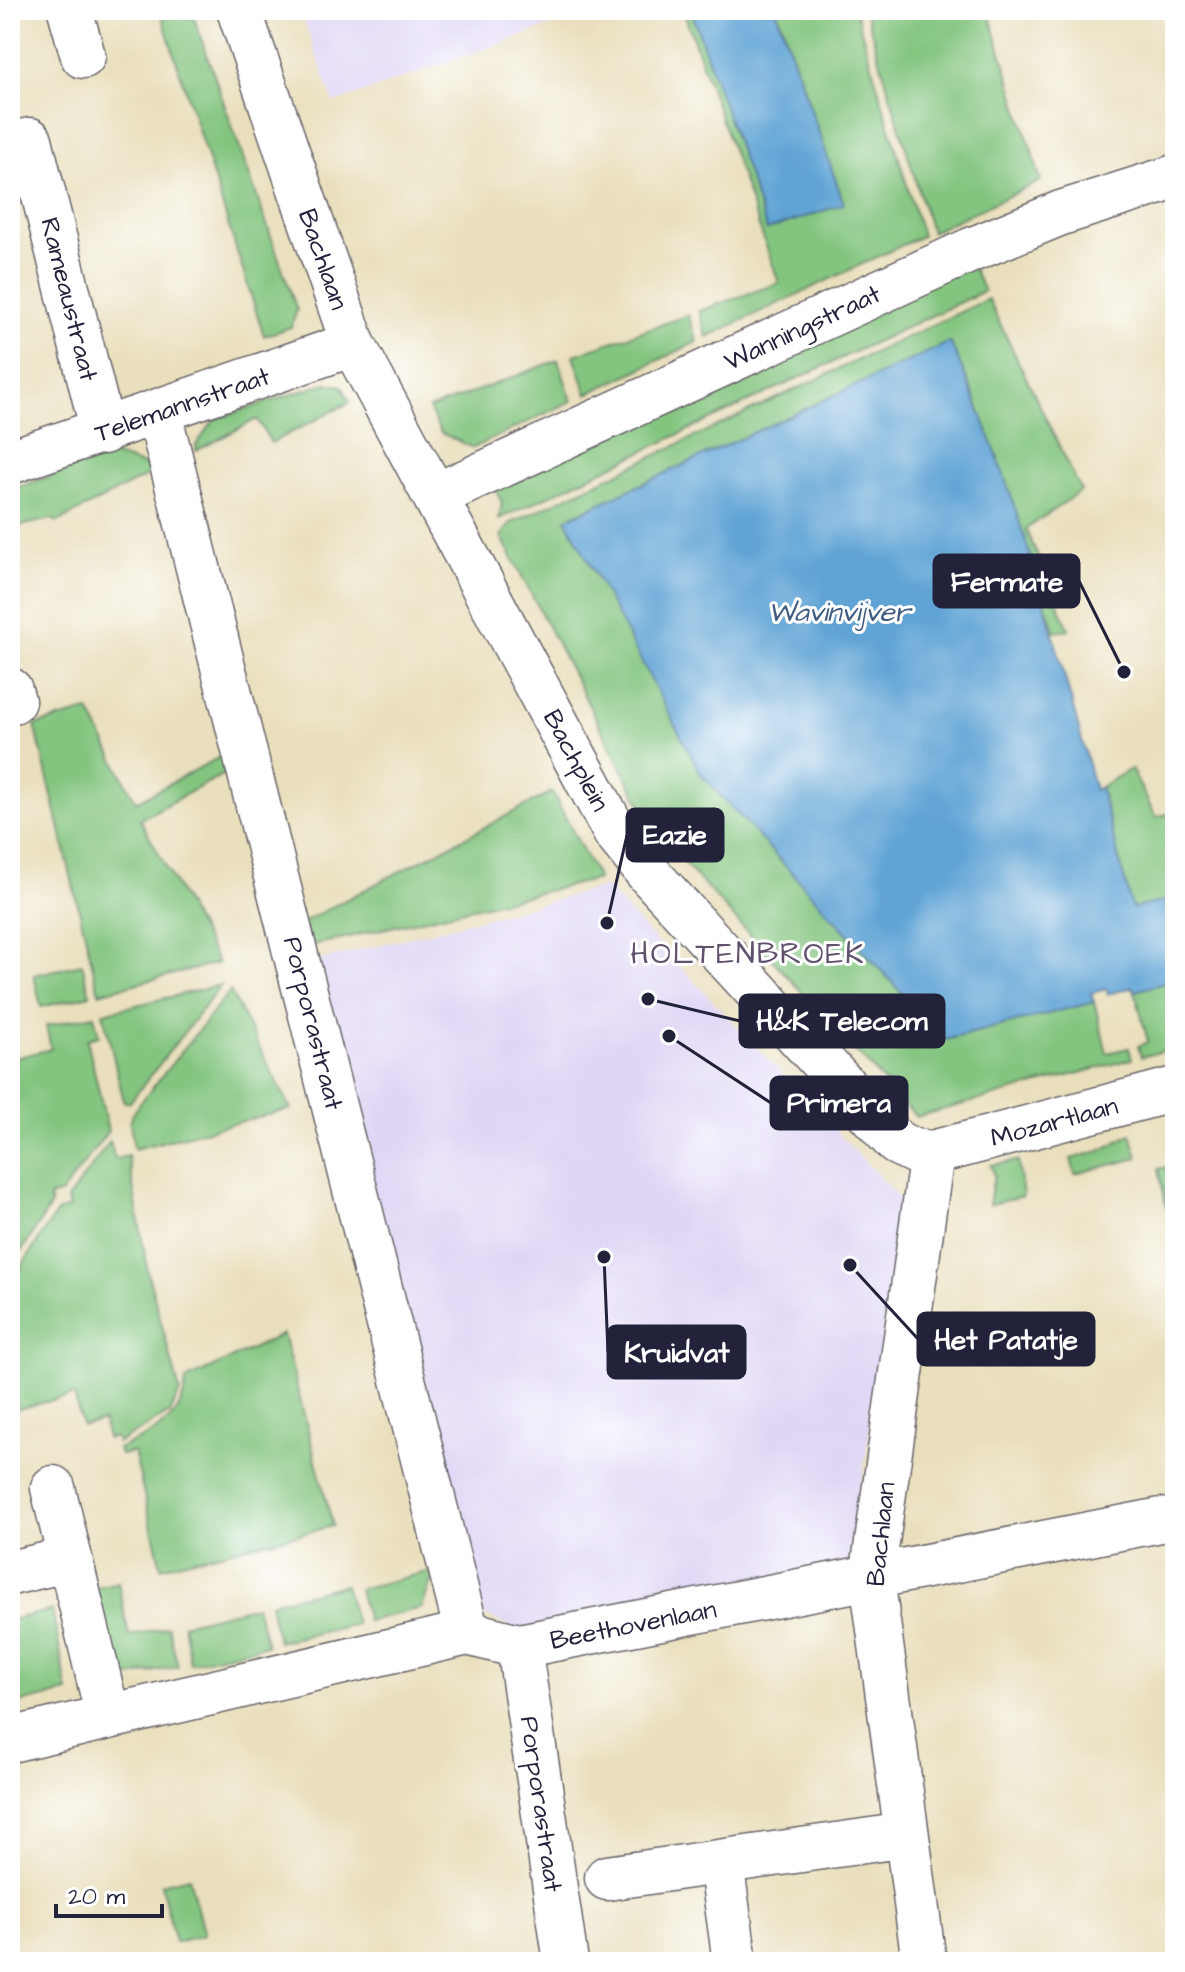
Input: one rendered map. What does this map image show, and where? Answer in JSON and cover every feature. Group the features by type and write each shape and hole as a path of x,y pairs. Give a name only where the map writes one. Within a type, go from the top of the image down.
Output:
{"street":[{"path":"70,10 83,56"},
{"name":"Bachlaan","path":"239,10 353,344 437,495"},
{"name":"Rameaustraat","path":"10,145 30,140 103,432"},
{"name":"Wanningstraat","path":"437,495 935,265 1061,213 1175,177"},
{"name":"Telemannstraat","path":"10,462 353,344"},
{"name":"Porporastraat","path":"159,413 467,1633"},
{"name":"Bachplein","path":"437,495 615,832 897,1143 914,1151 932,1153"},
{"name":"Mozartlaan","path":"932,1153 1175,1089"},
{"name":"Bachlaan","path":"924,1962 872,1578 932,1153"},
{"path":"53,1488 108,1717"},
{"name":"Beethovenlaan","path":"10,1740 467,1633 519,1646 1161,1520"},
{"path":"10,1573 70,1559"},
{"name":"Porporastraat","path":"519,1646 566,1962"},
{"path":"607,1878 906,1835"},
{"path":"721,1862 735,1962"}],"shaded area":[{"path":"300,10 594,10 334,103"},
{"path":"605,887 903,1202 849,1569 520,1632 483,1614 314,962"}],"green space":[{"path":"160,10 191,10 297,310 291,327 264,336"},
{"path":"683,10 691,10 767,230 843,203 777,10 855,10 922,236 707,337 699,311 779,283"},
{"path":"865,10 988,10 1041,181 931,232"},
{"path":"968,258 984,291 499,519 502,503 492,482"},
{"path":"988,299 1081,491 1026,529 1069,629 1055,632 975,397 950,342 566,519 945,1040 1094,1002 1107,1053 1129,1048 1132,1059 916,1117 654,830 501,536 511,523"},
{"path":"688,315 697,342 587,394 574,355"},
{"path":"558,360 572,401 473,448 441,433 429,409"},
{"path":"326,383 342,386 350,402 271,443 257,419 196,451 196,445 215,419"},
{"path":"112,455 145,465 150,474 58,522 52,519 10,528 10,490"},
{"path":"89,711 136,802 231,751 235,768 140,819 218,963 99,993 35,725"},
{"path":"1131,769 1156,817 1175,812 1175,899 1132,908 1100,787"},
{"path":"552,792 598,879 309,946 303,922"},
{"path":"82,964 90,995 41,1007 34,975"},
{"path":"1175,980 1175,1048 1141,1057 1138,1046 1148,1042 1135,991"},
{"path":"221,985 130,1102 124,1102 103,1013"},
{"path":"230,991 291,1109 134,1149 130,1123 134,1111"},
{"path":"94,1015 99,1036 87,1039 108,1131 62,1193 49,1197 51,1205 10,1269 10,1059 51,1049 46,1026"},
{"path":"1131,1134 1138,1158 1075,1174 1071,1159 1100,1151"},
{"path":"110,1141 115,1159 128,1156 148,1274 180,1392 170,1413 117,1443 115,1437 107,1439 103,1421 82,1426 74,1395 10,1411 10,1284 57,1212 69,1208 67,1200"},
{"path":"1018,1161 1023,1196 989,1205 994,1174 991,1165"},
{"path":"1175,1165 1175,1254 1159,1169"},
{"path":"283,1334 333,1526 161,1567 134,1452 120,1455 118,1449 154,1432 173,1416 180,1406 186,1380"},
{"path":"431,1571 432,1578 422,1608 367,1621 359,1589"},
{"path":"118,1582 129,1636 168,1627 178,1666 112,1681 89,1589"},
{"path":"345,1585 356,1624 278,1642 270,1603"},
{"path":"256,1606 267,1645 190,1663 183,1624"},
{"path":"52,1610 68,1692 10,1705 10,1620"},
{"path":"189,1877 204,1935 175,1942 161,1884"}],"water":[{"path":"691,10 776,10 844,204 767,230"},
{"name":"Wavinvijver","path":"950,342 974,396 1015,507 1095,790 1100,787 1132,908 1175,899 1175,980 1135,991 1133,987 1108,994 1107,989 1091,993 1094,1002 945,1040 701,774 566,519"}],"place":[{"name":"Fermate","path":"1124,672"},
{"name":"Eazie","path":"607,923"},
{"name":"H&K Telecom","path":"648,999"},
{"name":"Primera","path":"669,1036"},
{"name":"Kruidvat","path":"604,1257"},
{"name":"Het Patatje","path":"850,1265"}],"district":[{"name":"HOLTENBROEK","path":"748,953"}]}
